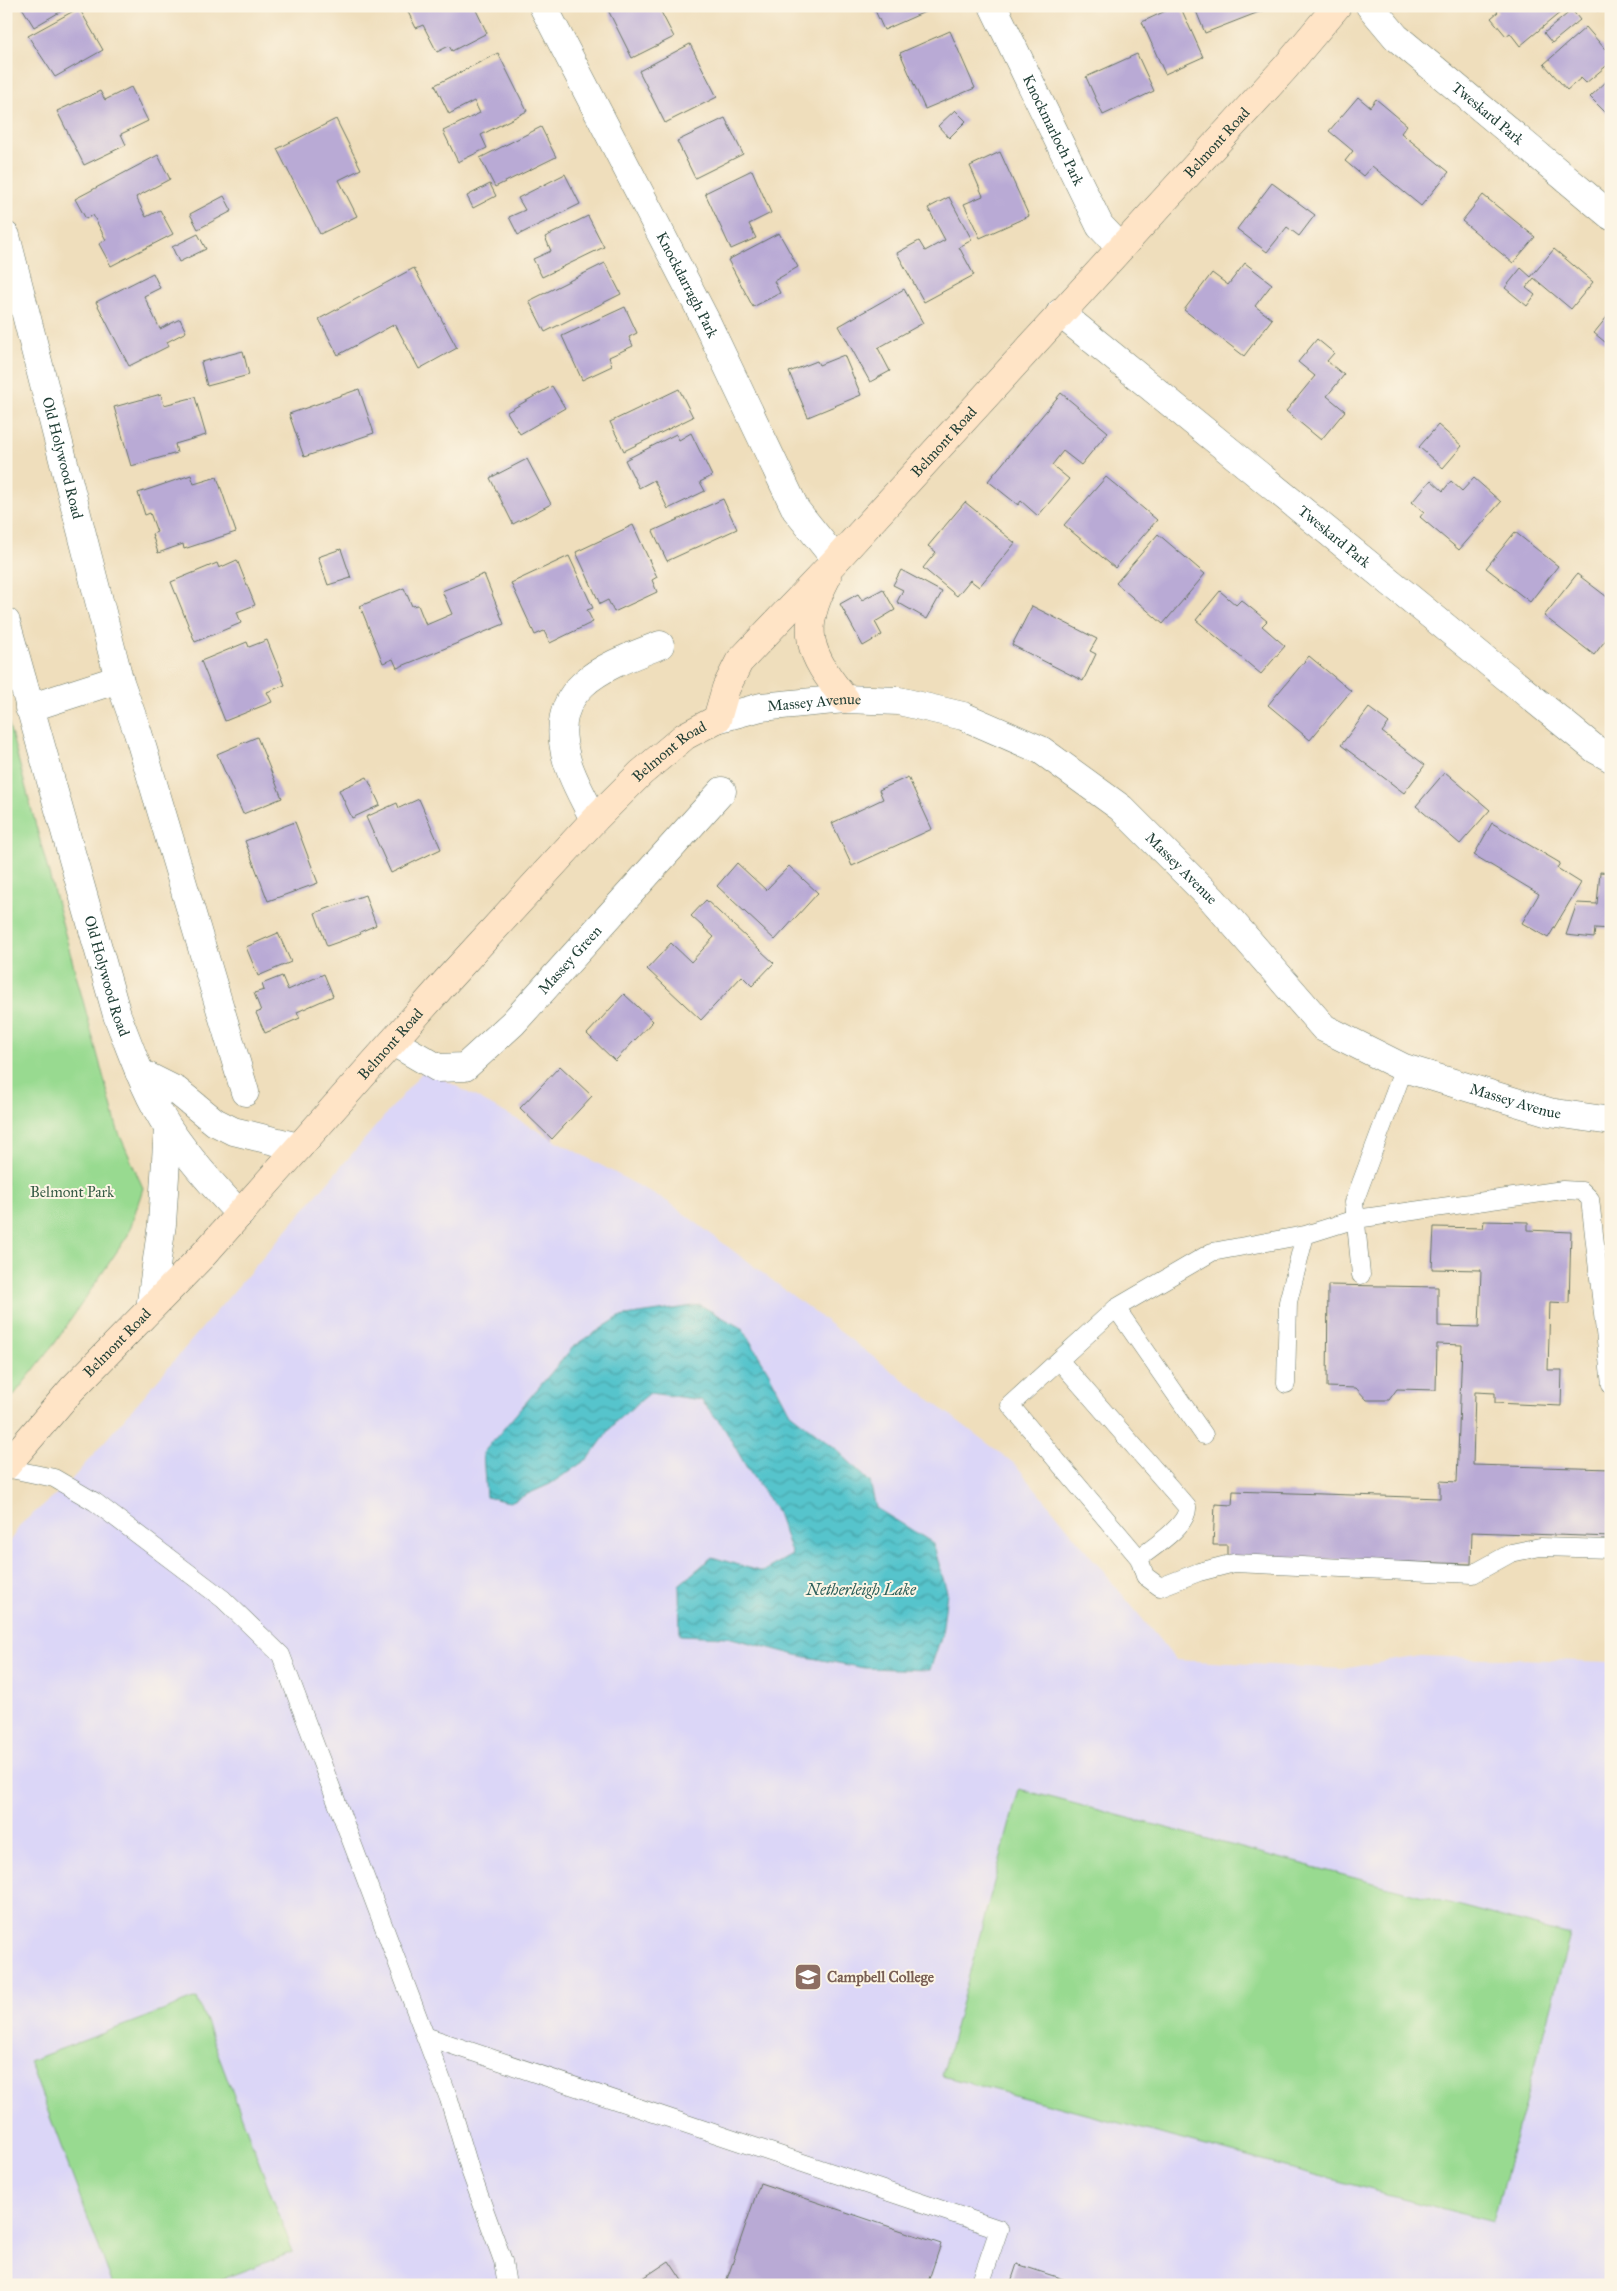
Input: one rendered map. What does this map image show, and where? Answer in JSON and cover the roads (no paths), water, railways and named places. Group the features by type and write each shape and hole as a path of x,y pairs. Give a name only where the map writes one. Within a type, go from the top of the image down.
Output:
{"main road":[{"name":"Belmont Road","path":"6,1467 72,1389 240,1214 594,820 648,767 685,736 717,719 726,688 739,662 836,560 1285,68 1337,6"},
{"path":"836,560 815,599 810,635 815,654 826,676 845,699"}],"street":[{"name":"Knockdarragh Park","path":"543,6 707,323 796,510 836,560"},
{"name":"Knockmarloch Park","path":"993,6 1100,226 1120,248"},
{"name":"Tweskard Park","path":"1370,6 1396,37 1611,216"},
{"name":"Old Holywood Road","path":"6,236 119,679 138,733 246,1092"},
{"name":"Tweskard Park","path":"1060,313 1595,749 1611,758"},
{"name":"Old Holywood Road","path":"6,622 117,1014 139,1072 168,1128 207,1179 240,1214"},
{"path":"594,820 566,758 562,726 565,714 572,696 587,679 616,662 660,644"},
{"path":"29,708 119,679"},
{"name":"Massey Avenue","path":"717,719 762,708 845,699 898,701 963,716 1041,750 1121,808 1213,900 1324,1028 1404,1068 1550,1112 1611,1121"},
{"name":"Massey Green","path":"393,1042 438,1068 464,1068 513,1023 722,791"},
{"path":"139,1072 177,1091 215,1122 233,1132 299,1147"},
{"path":"150,1309 162,1224 168,1128"}],"lane":[{"path":"1361,1274 1354,1202 1404,1068"},
{"path":"1611,1385 1608,1335 1590,1199 1582,1190 1563,1190 1356,1219 1305,1235 1212,1252 1116,1308 1010,1405 1139,1558 1145,1576 1160,1587 1199,1572 1234,1563 1473,1574 1510,1553 1540,1547 1611,1549"},
{"path":"1286,1384 1288,1302 1305,1235"},
{"path":"1116,1308 1204,1435"},
{"path":"1059,1360 1187,1508 1187,1514 1181,1524 1139,1558"},
{"path":"6,1467 54,1478 95,1502 224,1599 281,1655 449,2099 471,2173 504,2261 507,2285"},
{"path":"424,2036 999,2229 980,2285"}],"water":[{"name":"Netherleigh Lake","path":"700,1305 743,1329 790,1413 834,1447 870,1482 876,1508 933,1543 947,1592 942,1634 930,1670 864,1668 796,1655 728,1637 680,1635 679,1585 712,1557 762,1572 792,1555 776,1510 747,1468 723,1426 701,1400 650,1393 616,1421 589,1458 550,1484 510,1502 486,1497 483,1453 573,1347 619,1317"}],"place":[{"name":"Campbell College","path":"808,1977"}],"park label":[{"name":"Belmont Park","path":"72,1192"}]}
